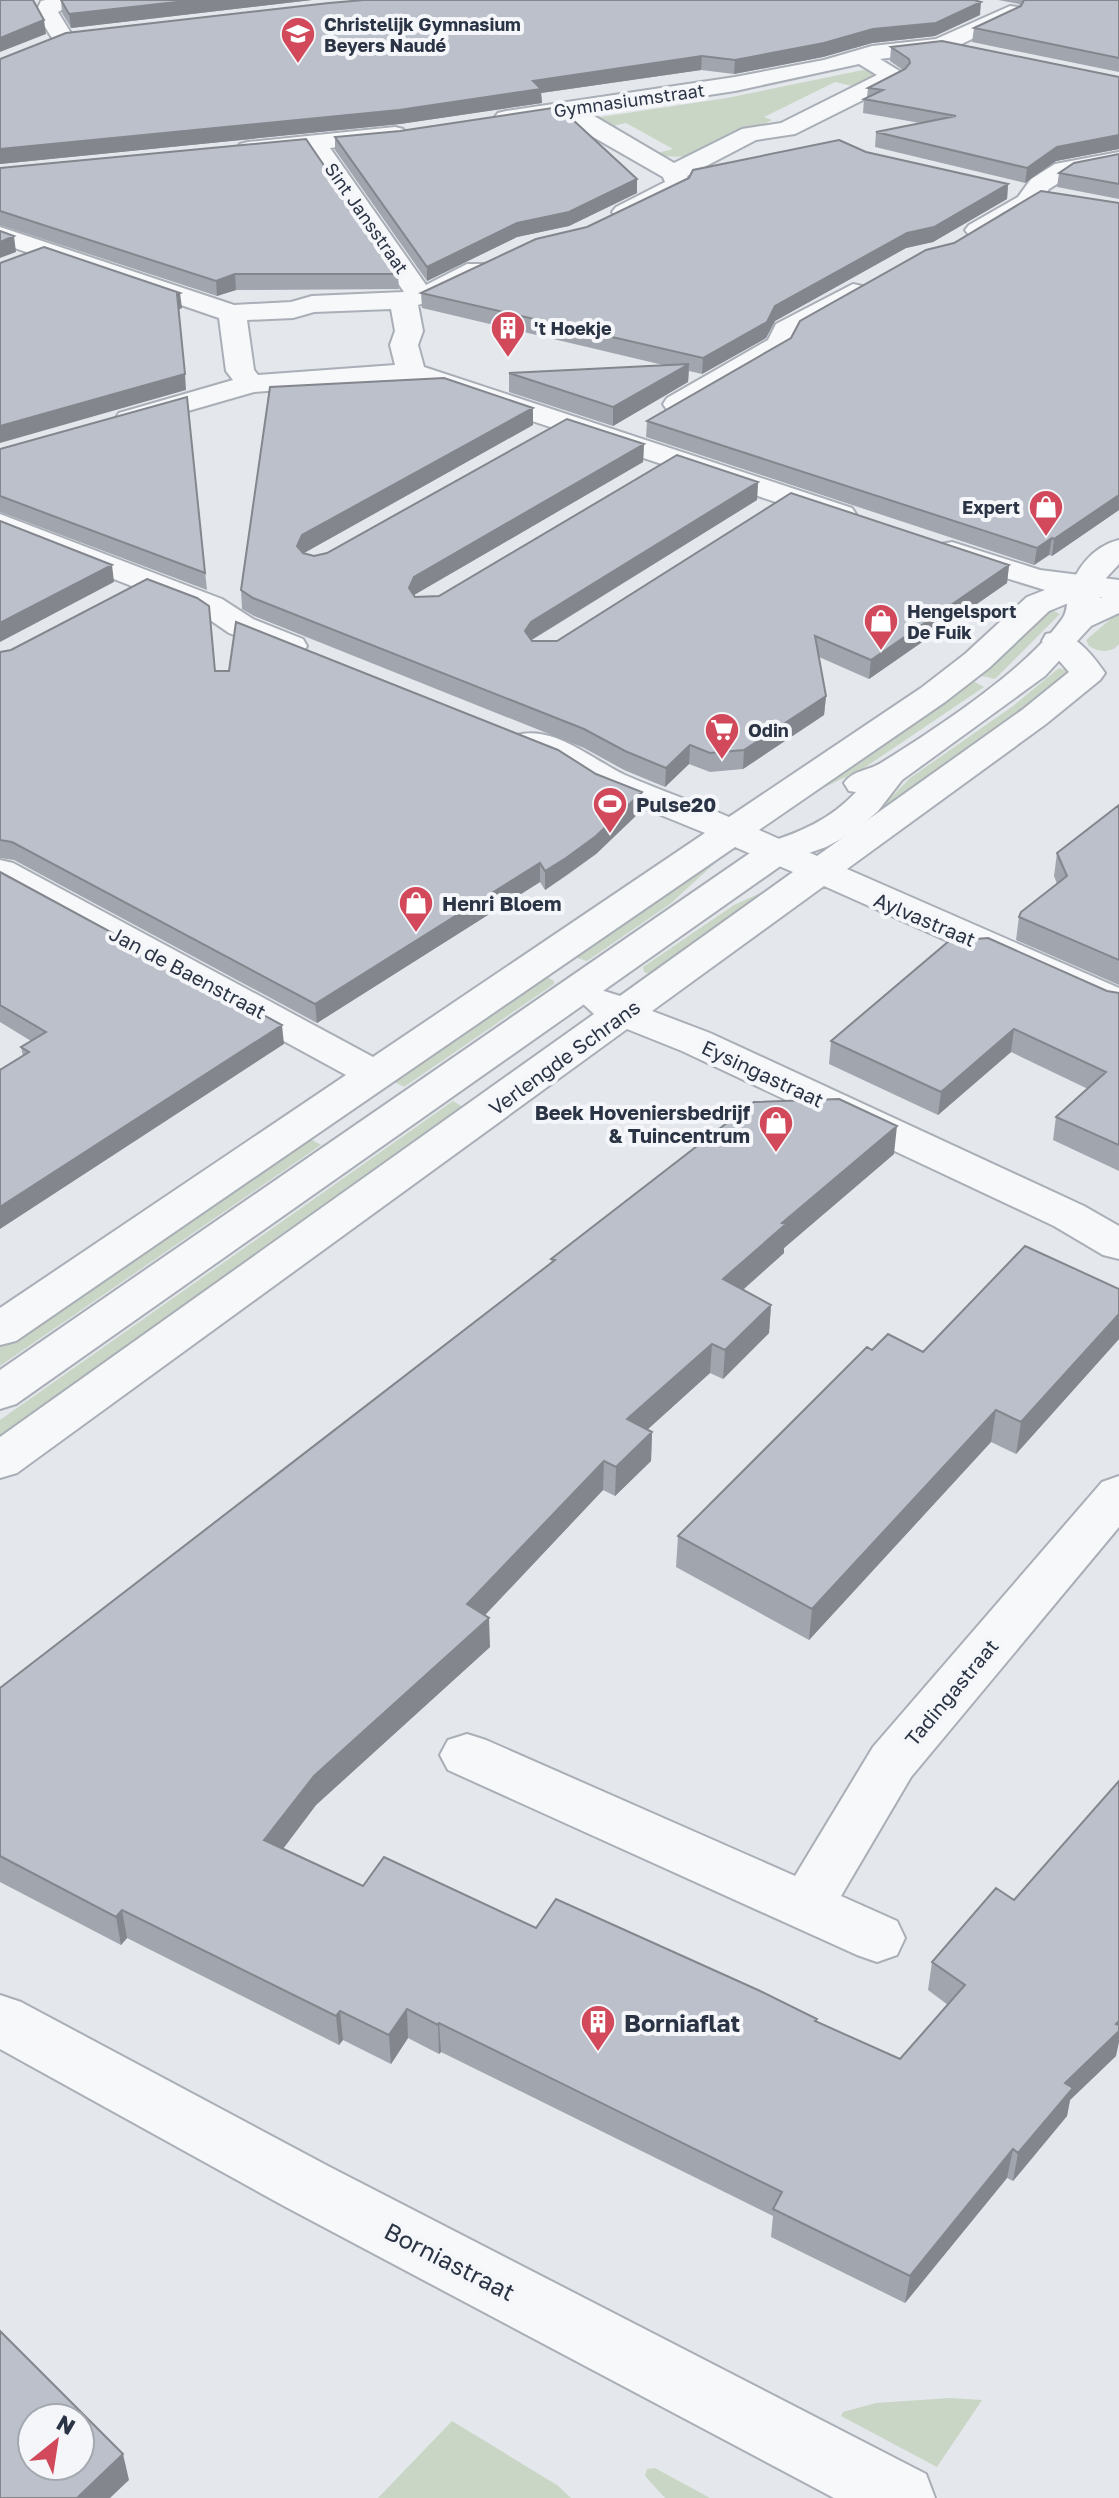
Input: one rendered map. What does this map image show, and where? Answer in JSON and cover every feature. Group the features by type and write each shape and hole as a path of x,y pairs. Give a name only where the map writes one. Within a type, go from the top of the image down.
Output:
{"street":[{"path":"63,38 47,12 49,6 68,0"},
{"name":"Gymnasiumstraat","path":"479,122 778,77 858,56 941,45 1010,12 978,6"},
{"path":"38,49 63,38 88,34"},
{"path":"941,45 978,53"},
{"path":"674,173 750,134 787,129 895,75 858,56"},
{"path":"570,110 596,129 674,173 678,185 602,223"},
{"path":"787,129 817,136"},
{"path":"224,152 415,132"},
{"name":"Sint Jansstraat","path":"314,142 412,297"},
{"path":"954,244 1027,202 1040,184 1064,169 1119,159"},
{"path":"1003,189 1058,198"},
{"path":"0,235 232,313 293,310 312,304 412,297 434,291 492,262"},
{"path":"616,439 779,345 786,330 877,278"},
{"path":"411,373 404,345 409,331 404,310 412,297"},
{"path":"232,313 240,371 251,384"},
{"path":"103,426 251,384 411,373 874,525"},
{"path":"0,523 211,606 241,626 326,660"},
{"path":"920,540 1035,579 1119,590"},
{"path":"1069,630 1097,565 1119,549"},
{"path":"107,602 147,581"},
{"path":"0,1330 933,695 977,661 1038,604 1086,585"},
{"path":"0,1393 776,852 821,838 864,808 890,773 998,697 1033,669 1069,630 1119,601"},
{"name":"Verlengde Schrans","path":"0,1461 1034,717 1088,673 1069,630"},
{"name":"Aylvastraat","path":"497,729 571,758 610,781 1119,1003"},
{"name":"Jan de Baenstraat","path":"0,871 375,1074"},
{"name":"Eysingastraat","path":"578,990 1069,1216 1119,1245"},
{"name":"Tadingastraat","path":"806,1906 892,1762 1119,1494"},
{"path":"467,1755 877,1938"},
{"name":"Borniastraat","path":"0,2020 306,2186 902,2498"}],"green space":[{"path":"863,70 871,72 873,78 857,87 835,82 764,117 772,120 731,141 685,156 670,157 657,153 673,149 626,123 609,127 594,118 727,98"},
{"path":"1050,609 1060,614 995,679 978,675"},
{"path":"1119,612 1119,644 1104,651 1089,646 1086,640"},
{"path":"1059,668 1065,670 1068,677 883,816 876,813 910,778 1013,706"},
{"path":"971,680 984,687 864,768 821,789 815,786"},
{"path":"714,859 715,863 670,904 587,961 571,956"},
{"path":"773,887 651,975 644,972 643,967 734,905"},
{"path":"543,975 554,984 404,1087 387,1078"},
{"path":"453,1101 470,1111 0,1445 0,1420"},
{"path":"304,1135 321,1145 0,1366 0,1343"},
{"path":"950,2398 982,2400 937,2467 841,2416 843,2412 876,2403"},
{"path":"452,2421 557,2485 571,2498 378,2498"},
{"path":"655,2468 710,2498 665,2498 645,2476 647,2469"}],"building":[{"path":"0,0 33,0 44,20 0,38"},
{"path":"61,0 195,0 69,14"},
{"path":"364,0 981,2 936,23 873,29 824,43 735,60 702,56 533,81 541,89 399,110 0,149 0,59 66,33"},
{"path":"1024,0 1119,0 1119,58 974,28 1021,6"},
{"path":"942,41 1119,77 1119,135 1057,147 1027,168 876,132 956,116 864,99 883,90 868,88 905,69 910,63 909,59 891,47"},
{"path":"559,107 637,179 569,212 517,223 427,267 335,137 400,131"},
{"path":"306,139 398,274 235,274 216,281 0,211 0,168"},
{"path":"839,140 866,152 1008,184 934,227 907,233 775,306 767,322 703,358 421,293 536,239 587,227 689,178 693,170"},
{"path":"1119,154 1119,184 1059,173 1074,163"},
{"path":"1041,191 1119,203 1119,495 1054,539 1037,548 647,421 791,338 800,321 926,250 954,243"},
{"path":"0,231 14,236 0,242"},
{"path":"44,247 180,293 177,294 185,374 0,426 0,263"},
{"path":"689,364 613,407 509,373"},
{"path":"444,378 533,408 302,535 297,546 303,553 314,556 327,553 567,419 644,444 414,577 409,588 415,597 439,596 677,455 758,482 531,622 525,631 532,641 557,641 791,493 1009,565 871,660 815,636 826,696 744,750 710,753 690,745 666,768 584,729 253,598 241,590 270,387"},
{"path":"187,397 205,573 0,496 0,449"},
{"path":"0,521 112,565 0,623"},
{"path":"147,579 197,598 209,606 215,671 229,671 236,622 558,750 596,774 642,792 596,836 566,858 545,871 540,863 315,1004 12,842 0,840 0,652 11,650"},
{"path":"1119,805 1119,960 1019,917 1021,912 1067,876 1057,853"},
{"path":"0,872 282,1025 0,1207 0,1070 29,1052 21,1047 46,1032 0,1005"},
{"path":"988,938 1107,991 1119,993 1119,1145 1056,1117 1106,1072 1014,1029 941,1092 831,1041 949,941"},
{"path":"839,1099 897,1126 782,1223 786,1224 723,1279 771,1305 725,1350 712,1344 627,1419 652,1432 616,1467 604,1461 467,1604 489,1618 314,1776 264,1840 363,1886 384,1857 536,1928 556,1899 758,1990 817,2019 815,2021 900,2059 965,1985 932,1962 996,1888 1014,1900 1119,1781 1119,2021 1116,2024 1119,2031 1065,2083 1073,2088 1018,2153 1013,2149 910,2276 773,2209 782,2192 439,2023 407,2009 389,2035 340,2011 336,2016 122,1910 116,1917 0,1856 0,1688 555,1260 551,1259 754,1102"},
{"path":"1025,1246 1119,1289 1119,1314 1021,1422 996,1410 812,1609 678,1536 867,1347 872,1350 888,1334 923,1352"},
{"path":"0,2331 71,2402 16,2402 16,2482 94,2482 77,2498 0,2498"},
{"path":"96,2427 123,2454 96,2480"}],"place":[{"name":"Christelijk Gymnasium Beyers Naudé","path":"298,65"},
{"name":"'t Hoekje","path":"508,359"},
{"name":"Expert","path":"1046,538"},
{"name":"Hengelsport De Fuik","path":"881,652"},
{"name":"Odin","path":"722,761"},
{"name":"Pulse20","path":"610,835"},
{"name":"Henri Bloem","path":"416,934"},
{"name":"Beek Hoveniersbedrijf & Tuincentrum","path":"776,1154"},
{"name":"Borniaflat","path":"598,2053"}]}
